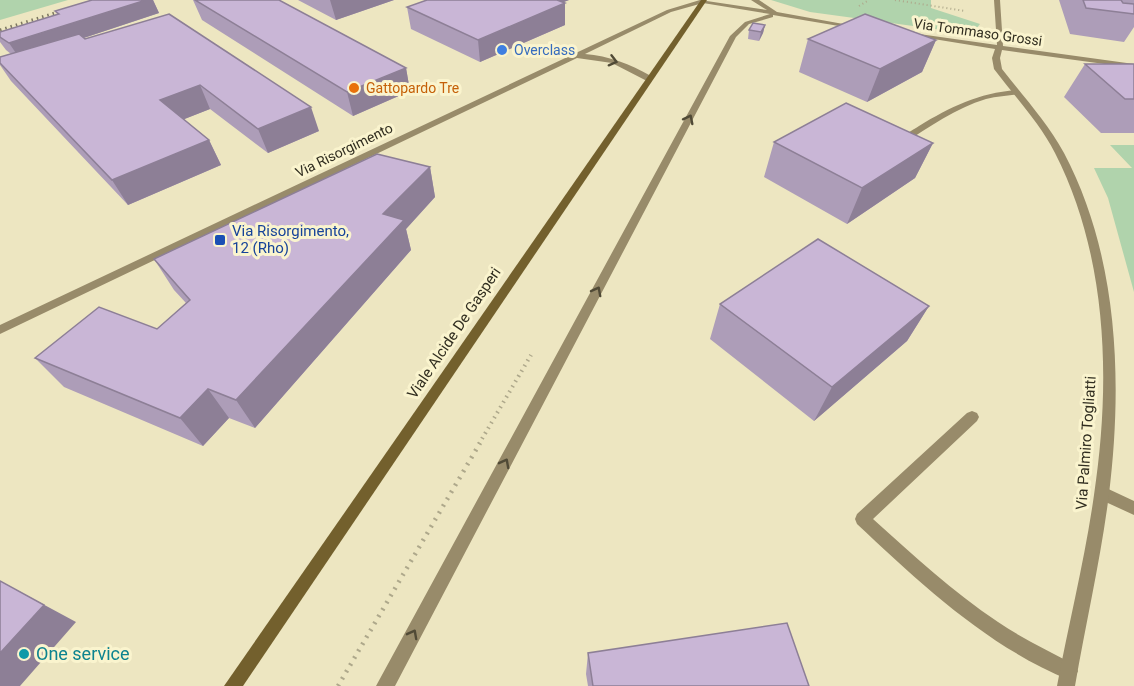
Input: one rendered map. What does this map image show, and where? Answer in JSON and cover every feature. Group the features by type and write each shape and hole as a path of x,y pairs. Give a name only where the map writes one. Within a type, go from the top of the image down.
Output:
{"street":[{"path":"703,0 780,15 870,28"},
{"name":"Via Risorgimento","path":"0,330 647,19 703,0"},
{"name":"Viale Alcide De Gasperi","path":"233,686 703,0"},
{"path":"754,0 780,15"},
{"name":"Via Palmiro Togliatti","path":"997,0 1001,42 996,57 998,69 1048,134 1073,182 1088,223 1099,273 1106,329 1109,390 1102,492 1068,679"},
{"path":"385,686 732,36 747,23 780,15"},
{"name":"Via Tommaso Grossi","path":"906,34 1134,66"},
{"path":"573,56 596,56 626,64 648,78"},
{"path":"890,148 982,95 1016,92"},
{"path":"972,417 862,519 920,572 1068,679"},
{"path":"1102,492 1134,508"}],"path":[{"path":"895,0 965,11"},
{"path":"338,686 535,349"}],"green space":[{"path":"0,0 68,0 0,20"},
{"path":"771,0 931,0 931,8 980,24 972,34 810,12"},
{"path":"1110,145 1134,145 1134,292 1108,198 1094,168 1132,168"}],"building":[{"path":"92,0 146,0 9,43 0,37 0,32 59,14 55,11"},
{"path":"195,0 279,0 406,68 347,92"},
{"path":"427,0 557,0 565,3 478,40 407,7"},
{"path":"1083,0 1121,0 1123,3 1134,4 1134,14 1086,8"},
{"path":"169,14 311,107 258,129 200,85 160,100 209,140 112,180 0,63 0,57 79,34 85,39"},
{"path":"865,14 936,40 880,69 808,39"},
{"path":"753,23 765,25 761,32 749,30"},
{"path":"1085,64 1134,64 1134,99 1125,99"},
{"path":"846,103 933,143 862,188 774,142"},
{"path":"377,154 430,167 383,214 404,220 236,400 208,389 180,418 35,358 99,307 157,329 190,300 154,259"},
{"path":"818,239 929,306 832,387 720,304"},
{"path":"0,581 44,605 0,653"},
{"path":"787,623 809,686 593,686 588,653"}],"railway":[{"path":"0,30 97,0"}],"place":[{"name":"Overclass","path":"502,50"},
{"name":"Gattopardo Tre","path":"354,88"},
{"name":"Via Risorgimento, 12 (Rho)","path":"220,240"},
{"name":"One service","path":"24,654"}]}
